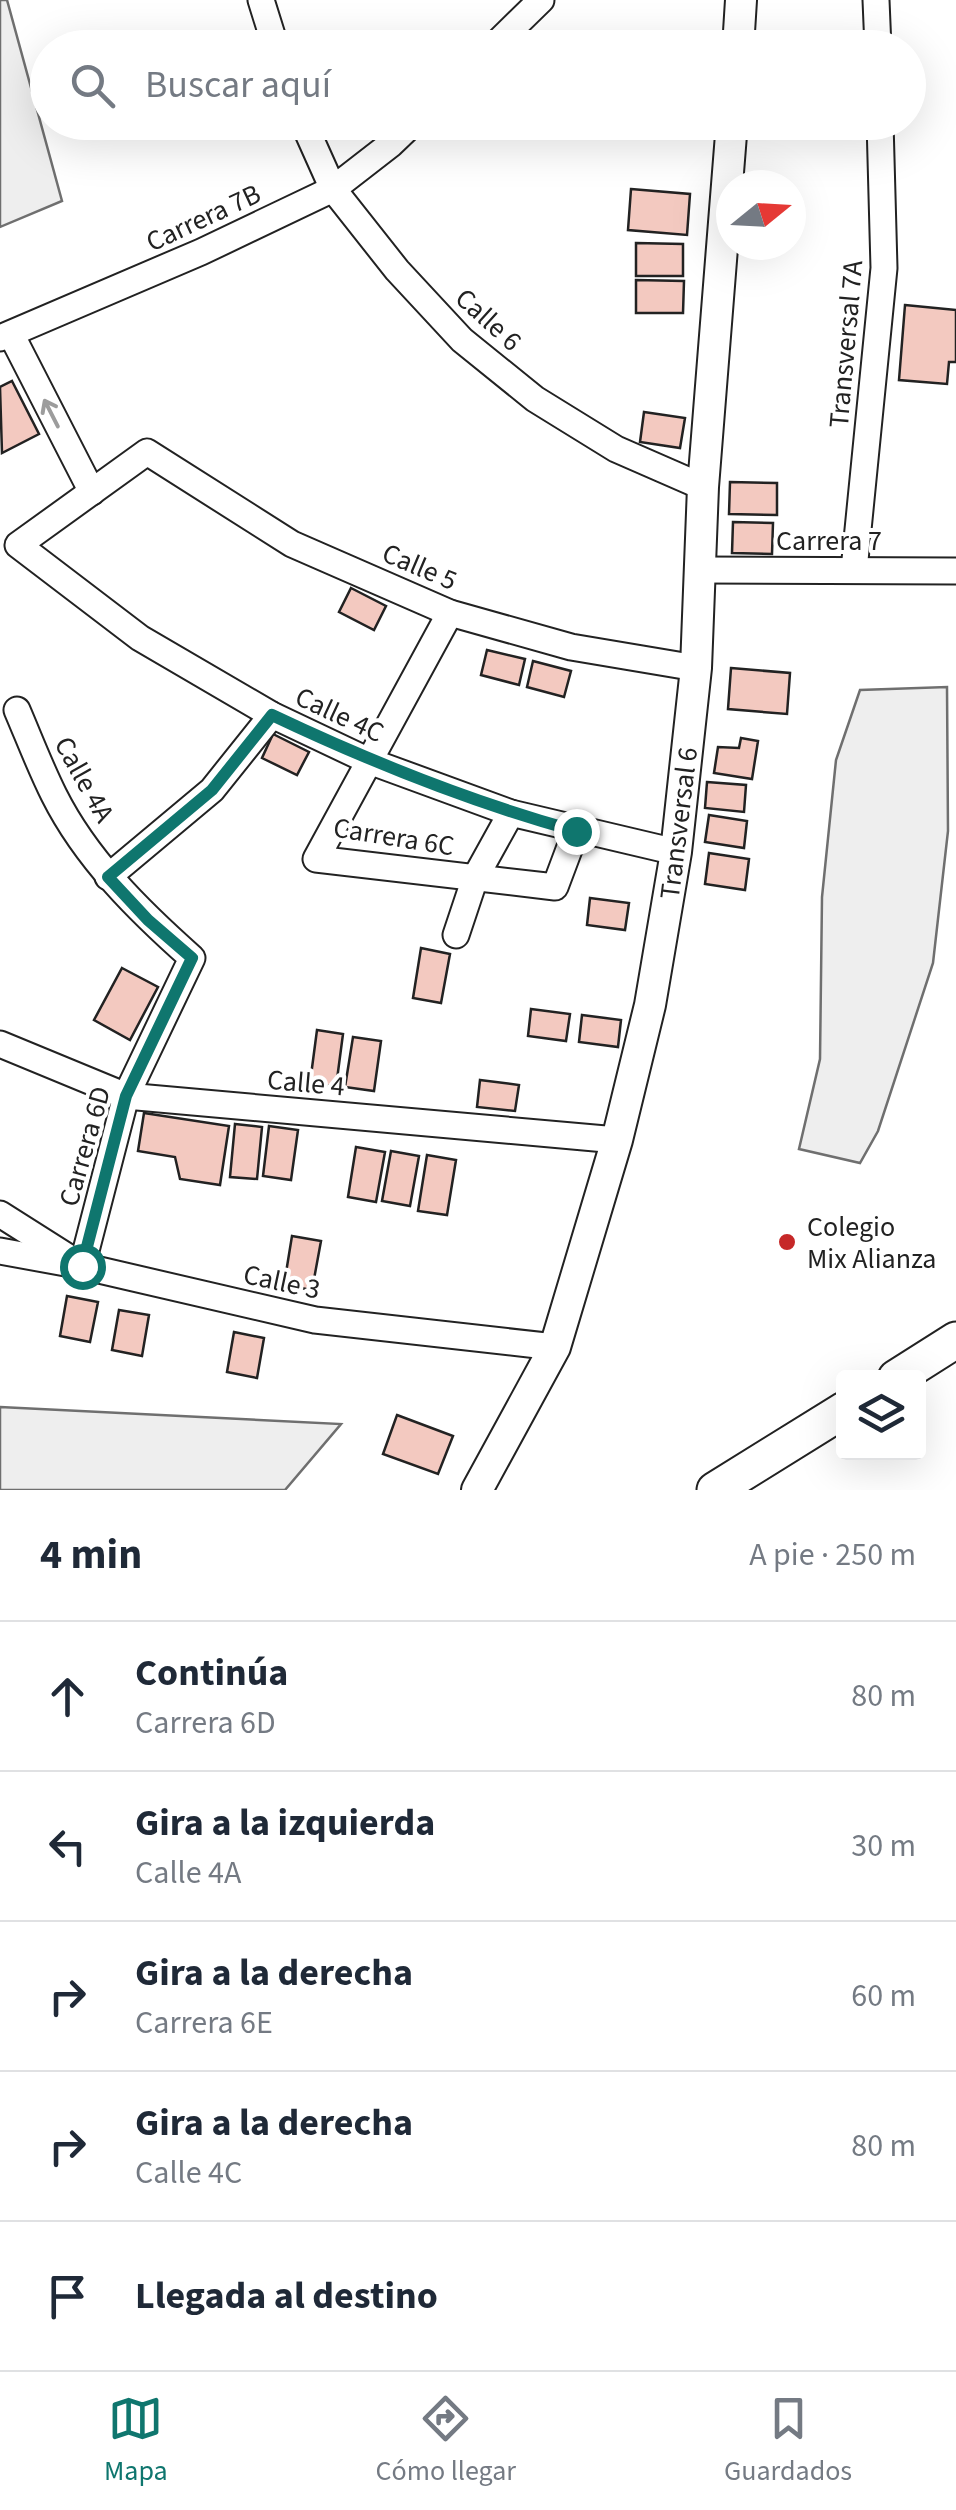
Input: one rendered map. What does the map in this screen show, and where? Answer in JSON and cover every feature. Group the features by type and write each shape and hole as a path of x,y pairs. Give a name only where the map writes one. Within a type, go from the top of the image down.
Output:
{"main road":[{"path":"909,1370 956,1340"},
{"path":"714,1490 836,1415"}],"street":[{"path":"261,0 270,30"},
{"path":"510,30 541,0"},
{"path":"739,30 741,0"},
{"path":"876,0 877,30"},
{"name":"Calle 6","path":"311,140 332,189 397,270 462,340 536,399 616,449 703,487"},
{"name":"Carrera 7B","path":"5,336 201,252 332,189 395,140"},
{"name":"Transversal 6","path":"477,1490 556,1346 617,1140 650,1005 676,852 696,668 703,487 731,140"},
{"name":"Transversal 7A","path":"854,570 884,268 880,140"},
{"path":"5,336 92,492"},
{"name":"Calle 5","path":"92,492 148,452 292,544 450,612 571,648 696,668"},
{"name":"Calle 4C","path":"92,492 18,545 140,638 272,715 369,762 512,813 676,852"},
{"name":"Carrera 7","path":"702,570 956,571"},
{"name":"Carrera 6C","path":"450,612 316,859 555,888 576,831"},
{"name":"Calle 4A","path":"17,710 55,798 108,877 148,920 192,958"},
{"path":"108,877 212,790 272,715"},
{"path":"456,935 475,878 512,813"},
{"name":"Carrera 6D","path":"0,1214 82,1266 126,1096 192,958"},
{"name":"Calle 4","path":"0,1044 126,1096 617,1140"},
{"name":"Calle 3","path":"0,1251 315,1320 556,1346"}],"shaded area":[{"path":"0,0 7,0 30,84 30,140 45,140 62,201 0,227"},
{"path":"947,687 948,831 933,963 878,1131 860,1163 799,1149 820,1059 822,897 836,760 860,690"},
{"path":"0,1407 341,1424 285,1490 0,1490"}],"building":[{"path":"631,189 690,194 687,235 628,230"},
{"path":"636,243 683,244 683,276 636,276"},
{"path":"636,280 684,281 683,313 636,313"},
{"path":"905,305 956,310 956,362 949,362 947,384 899,380"},
{"path":"12,381 39,434 2,453 0,387"},
{"path":"644,412 685,418 680,448 640,442"},
{"path":"730,482 777,483 777,515 729,514"},
{"path":"733,522 773,523 772,554 732,553"},
{"path":"351,588 386,606 374,630 339,612"},
{"path":"487,650 525,659 519,685 481,675"},
{"path":"533,661 571,671 564,697 527,687"},
{"path":"731,668 790,673 787,714 728,709"},
{"path":"273,734 309,752 297,775 262,758"},
{"path":"741,738 758,741 752,779 714,773 718,747 739,748"},
{"path":"707,782 746,785 744,812 705,808"},
{"path":"709,815 747,821 744,848 705,842"},
{"path":"709,853 749,859 745,890 705,884"},
{"path":"590,898 629,903 625,930 587,925"},
{"path":"421,948 450,954 441,1003 413,998"},
{"path":"122,968 158,987 130,1040 94,1020"},
{"path":"531,1009 570,1014 566,1041 528,1036"},
{"path":"582,1015 621,1020 618,1047 579,1042"},
{"path":"317,1030 343,1034 336,1087 310,1083"},
{"path":"353,1037 381,1041 374,1091 345,1087"},
{"path":"480,1080 519,1085 515,1111 477,1107"},
{"path":"144,1113 229,1126 220,1185 180,1179 175,1157 138,1151"},
{"path":"235,1124 262,1127 257,1179 230,1177"},
{"path":"269,1126 298,1130 291,1180 263,1176"},
{"path":"356,1147 385,1152 376,1202 348,1197"},
{"path":"391,1151 419,1156 410,1206 382,1201"},
{"path":"427,1155 456,1160 447,1215 418,1211"},
{"path":"292,1236 321,1241 312,1290 284,1285"},
{"path":"67,1296 98,1302 90,1342 60,1336"},
{"path":"119,1310 149,1315 142,1356 112,1350"},
{"path":"234,1332 264,1338 257,1378 227,1372"},
{"path":"397,1415 453,1436 438,1474 383,1454"}],"place":[{"name":"Colegio Mix Alianza","path":"787,1242"}],"route":[{"path":"82,1266 126,1096 192,958 148,920 108,877 212,790 272,715 369,762 512,813 576,831"}]}
